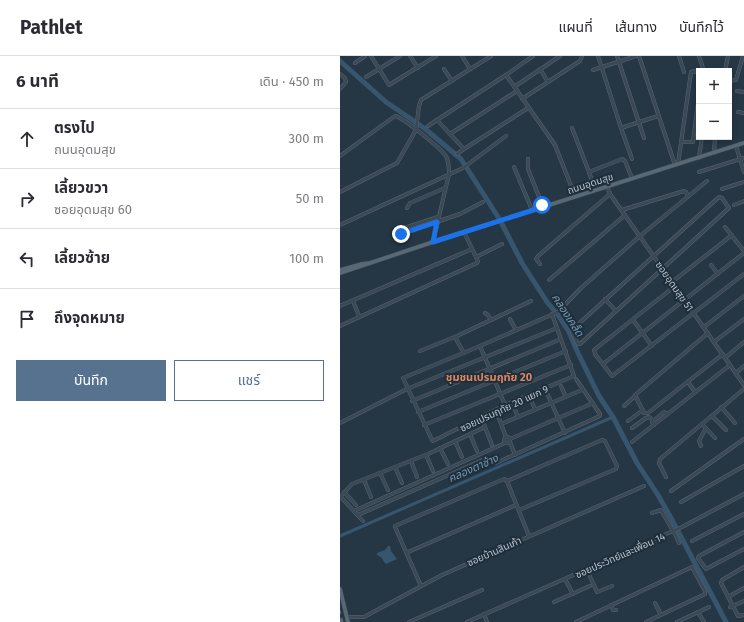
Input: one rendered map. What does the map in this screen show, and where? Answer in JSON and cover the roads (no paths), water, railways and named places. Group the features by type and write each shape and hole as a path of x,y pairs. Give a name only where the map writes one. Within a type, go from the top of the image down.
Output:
{"main road":[{"name":"ถนนอุดมสุข","path":"340,275 433,242 744,143"},
{"name":"ถนนอุดมสุข","path":"340,270 362,264 373,263"},
{"name":"ถนนอุดมสุข","path":"340,275 365,268 373,263"},
{"path":"340,589 347,620"},
{"path":"340,598 347,620"}],"street":[{"path":"354,63 365,56"},
{"path":"371,56 388,84 418,68 436,56"},
{"path":"366,77 400,56"},
{"path":"410,56 418,68"},
{"path":"462,56 470,69"},
{"path":"340,192 395,165 417,128 418,106 422,100 491,56"},
{"path":"428,126 533,56"},
{"path":"514,86 560,56"},
{"path":"522,99 580,61 582,56"},
{"path":"598,56 632,159"},
{"path":"617,56 644,138"},
{"path":"593,70 638,56 676,164"},
{"path":"679,56 684,72"},
{"path":"698,56 703,68"},
{"path":"725,68 728,56"},
{"path":"732,80 736,80 743,56"},
{"path":"444,69 452,81"},
{"path":"540,69 548,82"},
{"path":"676,164 681,142 691,72 696,72"},
{"path":"340,74 345,78 346,82 340,89"},
{"path":"506,75 555,145 575,196"},
{"path":"450,134 517,91"},
{"path":"737,91 744,92"},
{"path":"681,142 693,142 698,104"},
{"path":"458,154 528,108"},
{"path":"738,112 744,113"},
{"path":"340,156 395,116 417,128 446,156 448,162 449,174 433,242"},
{"path":"621,128 658,116"},
{"path":"437,120 464,149"},
{"path":"572,128 595,190"},
{"path":"340,225 465,167 506,136"},
{"path":"699,158 702,140"},
{"path":"714,153 715,140"},
{"path":"736,146 742,159 744,172"},
{"path":"528,159 528,169 543,207"},
{"path":"589,172 622,159 625,161 632,178"},
{"path":"699,172 742,159"},
{"path":"514,167 532,210"},
{"path":"555,313 557,328 570,365 424,425 403,378 555,313 640,236 707,180"},
{"path":"722,189 744,182"},
{"name":"ซอยอุดมสุข 51","path":"607,186 610,194 625,216 744,385"},
{"path":"407,208 410,203 445,188"},
{"path":"622,210 684,191 688,196"},
{"path":"540,264 536,259 538,256 610,194"},
{"path":"719,197 721,197 729,208 580,344 578,344 572,330 654,256 719,197"},
{"path":"401,234 460,214 483,202"},
{"path":"734,205 744,202"},
{"path":"549,280 625,216"},
{"path":"398,230 438,217"},
{"path":"603,364 744,252 725,227"},
{"path":"340,326 477,263 478,261 464,232"},
{"path":"672,282 732,235"},
{"path":"476,257 502,244"},
{"path":"340,306 472,249"},
{"path":"711,264 718,274"},
{"path":"675,286 594,349 593,351 595,354 613,376 744,274"},
{"path":"704,327 744,296"},
{"path":"606,299 616,311"},
{"path":"353,301 359,316"},
{"path":"420,351 457,336 531,301"},
{"path":"491,320 486,314 492,312"},
{"path":"510,319 516,330"},
{"path":"714,342 744,319"},
{"path":"633,320 652,346"},
{"path":"340,423 407,389 557,328"},
{"path":"624,406 708,333"},
{"path":"457,336 456,339 464,353"},
{"path":"412,401 561,339"},
{"path":"635,396 646,414 744,342"},
{"path":"480,346 505,405"},
{"path":"418,412 566,352"},
{"name":"ซอยเปรมฤทัย 20 แยก 9","path":"424,425 434,441 505,405 574,377 570,365"},
{"path":"632,442 730,365"},
{"path":"736,373 744,366"},
{"path":"740,380 744,377"},
{"path":"496,463 600,416 593,403 582,390 576,379"},
{"path":"688,382 696,392"},
{"path":"561,386 566,397"},
{"path":"666,477 659,464 659,460 744,389"},
{"path":"501,424 582,390"},
{"path":"546,391 565,433"},
{"path":"530,398 536,410"},
{"path":"354,511 593,403"},
{"path":"513,405 518,417"},
{"path":"721,408 735,423"},
{"path":"628,421 643,410"},
{"path":"653,420 664,412 668,414"},
{"path":"497,413 515,455"},
{"path":"712,416 726,430"},
{"path":"632,428 646,418 649,417 653,420"},
{"path":"482,420 492,445"},
{"path":"653,420 652,423 654,425"},
{"path":"702,424 715,438"},
{"path":"363,521 340,496 352,484 426,455 485,427"},
{"path":"701,446 699,441 706,428"},
{"path":"470,434 477,451"},
{"path":"505,443 504,440 506,437"},
{"path":"671,491 744,439"},
{"path":"421,586 395,526 504,479 507,480 603,440 605,441 616,469 519,510"},
{"path":"455,441 462,457"},
{"path":"440,448 448,464"},
{"path":"426,455 433,471"},
{"path":"358,515 487,458"},
{"path":"411,461 418,477"},
{"path":"681,502 744,466"},
{"path":"395,467 402,483"},
{"path":"380,473 388,490"},
{"path":"364,480 371,497"},
{"path":"507,480 529,536"},
{"name":"ซอยบ้านสินเก้า","path":"347,620 364,617 421,586 474,560 644,486"},
{"path":"344,492 356,505"},
{"name":"ซอยประวิทย์และเพื่อน 14","path":"467,622 674,531 744,494"},
{"path":"406,554 516,505"},
{"path":"652,513 661,510 674,531 679,543"},
{"path":"692,541 744,514"},
{"path":"744,532 698,557 706,569 744,549"},
{"path":"576,622 692,567 705,591 705,594 646,622"},
{"path":"744,567 721,581 731,607 738,616 744,615"},
{"path":"587,570 597,592 612,586"},
{"path":"565,579 573,594"},
{"path":"554,602 590,586"},
{"path":"728,597 744,588"},
{"path":"409,622 482,590"},
{"path":"731,607 744,601"},
{"path":"655,603 661,615"},
{"path":"611,605 613,610 616,610"},
{"path":"677,622 709,606"},
{"path":"698,612 704,622"},
{"path":"484,614 487,622"}],"water":[{"path":"388,546 390,546 391,551 397,559 386,564 382,558 377,555 377,553 385,550"}],"waterway":[{"name":"คลองเคล็ด","path":"340,61 386,102 424,128 461,159 500,220 522,263 547,302 569,332 599,396 613,417 637,463 671,518 726,622"},
{"name":"คลองตาช้าง","path":"340,536 613,417"}],"railway":[{"path":"340,610 343,622"}],"district":[{"name":"ชุมชนเปรมฤทัย 20","path":"489,377"}]}
